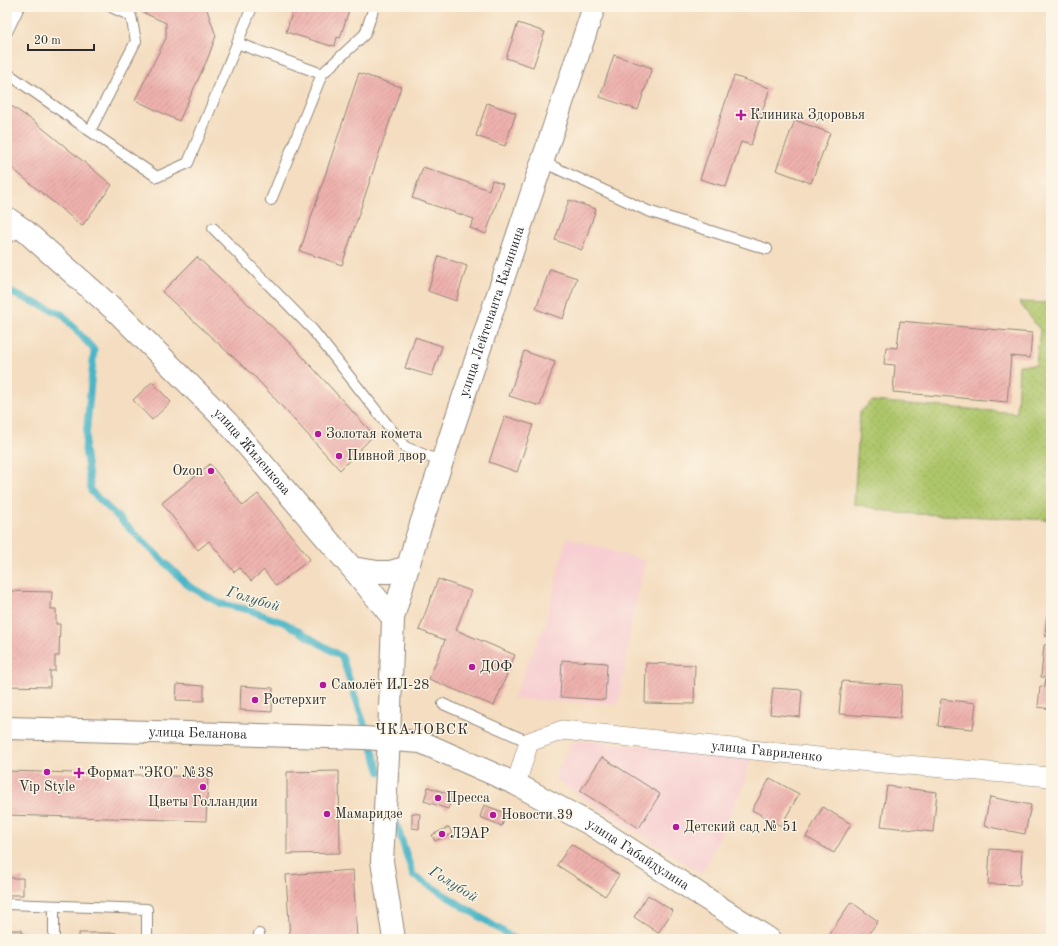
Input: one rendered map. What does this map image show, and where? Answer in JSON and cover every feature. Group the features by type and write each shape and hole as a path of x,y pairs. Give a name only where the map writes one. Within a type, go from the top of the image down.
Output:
{"main road":[{"name":"улица Лейтенанта Калинина","path":"393,618 442,462 542,162 589,8"},
{"name":"улица Жиленкова","path":"13,229 118,313 227,422 393,618"},
{"path":"352,568 378,572 390,572 408,567"},
{"path":"393,618 389,739 382,862 394,939"},
{"name":"улица Беланова","path":"7,728 389,739"},
{"name":"улица Габайдулина","path":"389,739 420,742 516,784 592,825 769,939"}],"street":[{"name":"улица Гавриленко","path":"529,742 563,730 847,760 1051,777"},
{"path":"516,784 529,742"}],"lane":[{"path":"7,32 20,7"},
{"path":"90,131 136,41 131,16 111,7"},
{"path":"7,73 157,177 188,163 252,7"},
{"path":"271,200 322,74 365,34 374,7"},
{"path":"237,43 322,74"},
{"path":"542,162 648,211 767,249"},
{"path":"213,228 312,329 405,447 442,462"},
{"path":"443,704 529,742"},
{"path":"7,904 147,910 147,939"},
{"path":"54,906 54,939"}],"shaded area":[{"path":"567,537 645,561 631,626 619,704 513,699 545,624"},
{"name":"Детский сад № 51","path":"574,740 751,755 746,780 702,874 554,779"}],"green space":[{"path":"1019,302 1051,303 1051,520 896,513 854,504 860,412 872,401 1017,413 1019,365 1036,365 1040,330"}],"building":[{"path":"131,7 206,7 216,36 207,60 179,121 135,100 166,38 166,23"},
{"path":"294,7 350,7 340,38 337,37 335,46 286,32"},
{"path":"518,23 545,32 533,67 506,58"},
{"path":"614,55 652,68 638,110 600,97"},
{"path":"359,73 401,87 342,265 300,251"},
{"name":"Клиника Здоровья","path":"734,76 770,88 751,145 741,142 726,187 700,179"},
{"path":"7,103 35,122 112,185 82,226 7,164"},
{"path":"487,103 516,113 505,146 476,136"},
{"path":"795,120 830,133 811,183 776,170"},
{"path":"423,167 489,190 492,180 503,184 486,234 470,228 474,219 412,198"},
{"path":"569,200 596,209 582,250 555,240"},
{"path":"439,256 467,266 456,301 428,291"},
{"path":"197,257 291,344 374,435 340,470 256,378 162,292"},
{"path":"550,269 577,278 563,319 536,309"},
{"path":"900,321 1032,333 1030,358 1011,356 1007,402 893,392 895,365 884,364 886,347 897,348"},
{"path":"415,337 442,346 432,376 405,368"},
{"path":"524,351 555,362 540,406 509,396"},
{"path":"152,382 171,402 152,420 133,400"},
{"path":"505,416 533,425 517,472 489,462"},
{"path":"210,464 243,506 258,494 310,559 276,586 264,570 251,581 240,568 234,572 209,541 198,550 162,503"},
{"name":"ДОФ","path":"438,579 471,591 456,630 515,655 494,706 429,679 445,640 419,630"},
{"path":"7,591 52,592 51,609 56,609 56,624 60,624 59,656 55,656 55,671 50,671 50,687 7,686"},
{"path":"1047,615 1051,615 1051,636 1045,636"},
{"path":"1050,642 1051,709 1038,707 1040,686 1045,687 1046,677 1041,677 1044,645 1050,645"},
{"path":"562,660 607,663 605,700 560,697"},
{"path":"646,663 695,665 694,704 645,703"},
{"path":"842,681 902,685 900,718 839,714"},
{"path":"177,684 204,686 204,701 176,700"},
{"path":"241,686 273,688 272,712 240,710"},
{"path":"773,688 802,690 800,717 770,714"},
{"path":"941,699 976,703 973,729 938,726"},
{"path":"602,757 660,794 639,828 580,791"},
{"path":"7,771 208,777 206,821 7,815"},
{"path":"339,771 340,853 287,854 287,772"},
{"path":"770,778 799,794 781,826 752,810"},
{"path":"887,786 937,792 933,832 881,826"},
{"name":"Пресса","path":"428,787 453,795 448,809 424,801"},
{"path":"990,797 1031,805 1025,834 984,826"},
{"name":"Новости 39","path":"484,805 506,813 502,826 480,817"},
{"path":"823,807 851,824 834,853 806,837"},
{"path":"412,813 420,814 419,829 412,828"},
{"name":"ЛЭАР","path":"449,827 452,834 435,841 432,835"},
{"path":"571,844 619,875 605,896 557,865"},
{"path":"990,849 1022,851 1020,885 988,884"},
{"path":"353,870 357,939 290,939 286,875"},
{"path":"7,878 23,878 23,895 7,895"},
{"path":"648,895 673,911 658,933 634,917"},
{"path":"851,902 878,921 865,939 829,939 827,937"},
{"path":"7,930 22,930 22,939 7,939"},
{"path":"79,933 116,933 116,939 79,939"}],"waterway":[{"name":"Голубой","path":"7,289 14,294 62,314 94,350 85,449 91,491 189,586 219,603 249,610 285,623 342,657 380,772"},
{"name":"Голубой","path":"393,813 413,875 515,939"}],"place":[{"name":"Клиника Здоровья","path":"741,115"},
{"name":"Золотая комета","path":"318,434"},
{"name":"Пивной двор","path":"339,456"},
{"name":"Ozon","path":"211,471"},
{"name":"ДОФ","path":"472,667"},
{"name":"Самолёт ИЛ-28","path":"323,685"},
{"name":"Ростерхит","path":"255,700"},
{"name":"Vip Style","path":"47,772"},
{"name":"Формат \"ЭКО\" №38","path":"79,773"},
{"name":"Цветы Голландии","path":"203,787"},
{"name":"Пресса","path":"438,798"},
{"name":"Мамаридзе","path":"327,814"},
{"name":"Новости 39","path":"493,815"},
{"name":"Детский сад № 51","path":"676,827"},
{"name":"ЛЭАР","path":"442,834"}],"district":[{"name":"ЧКАЛОВСК","path":"422,730"}]}
